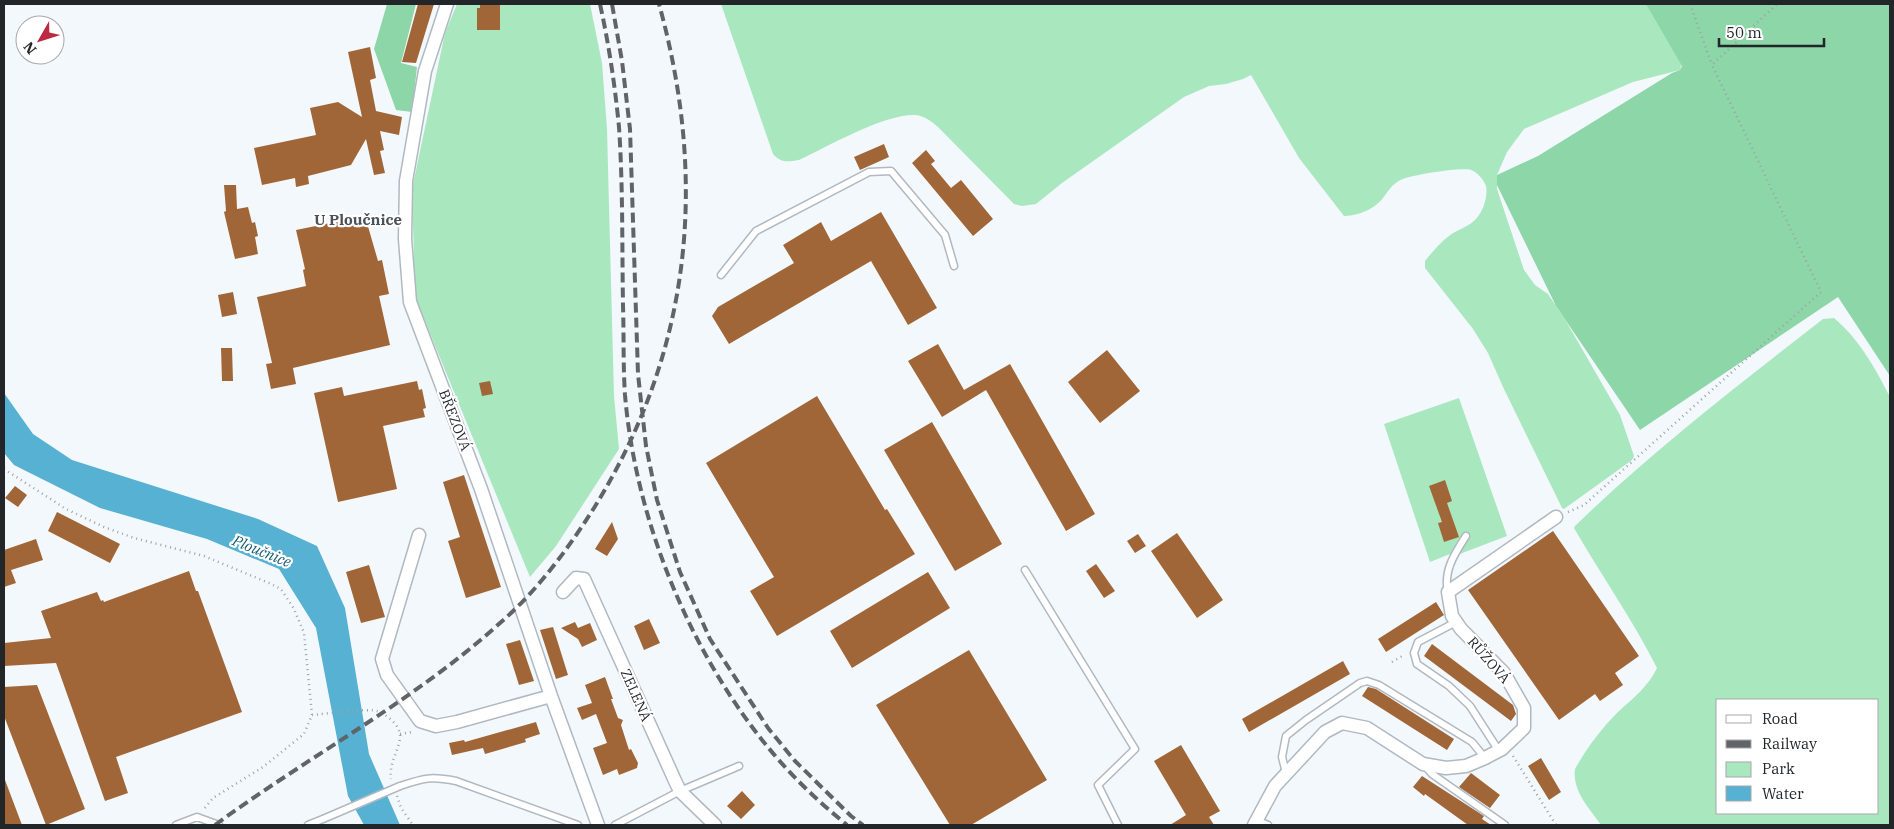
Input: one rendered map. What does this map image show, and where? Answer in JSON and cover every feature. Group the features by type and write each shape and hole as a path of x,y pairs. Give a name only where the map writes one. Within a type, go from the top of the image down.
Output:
{"street":[{"name":"BŘEZOVÁ","path":"447,4 425,71 406,181 405,238 410,302 481,489 551,696 598,825"},
{"path":"1448,592 1556,517"},
{"path":"419,535 382,659 387,675 420,721 436,726 457,722 551,696"},
{"name":"ZELENÁ","path":"563,592 576,578 584,580 680,791 715,825"},
{"name":"RŮŽOVÁ","path":"1259,824 1274,786 1325,732 1342,723 1367,728 1423,764 1446,768 1466,766 1485,758 1501,749 1524,728 1524,708 1504,673 1461,629 1452,616 1448,592"}],"lane":[{"path":"721,275 756,231 869,172 891,171 945,235 954,266"},
{"path":"1448,592 1446,581 1453,555 1466,536"},
{"path":"1025,570 1135,749 1098,784 1118,825"},
{"path":"1456,622 1418,642 1414,653 1417,664 1449,686 1470,706 1501,749"},
{"path":"1286,774 1282,757 1286,736 1306,720 1367,681 1379,685 1472,742 1485,758"},
{"path":"1423,764 1432,774 1505,825"},
{"path":"615,825 680,791 739,766"},
{"path":"308,825 400,786 424,778 439,778 456,781 578,825"},
{"path":"176,825 197,817 219,825"}],"path":[{"path":"1556,517 1584,505 1821,292 1712,65 1690,4"},
{"path":"1712,65 1777,4"},
{"path":"4,469 66,509 104,528 134,538 204,556 269,583 280,589 294,609 304,633 312,715 304,734 263,766 213,798 197,817"},
{"path":"312,715 376,710 393,722 399,729 400,738 389,770 391,783"},
{"path":"1501,749 1512,755 1556,825"},
{"path":"394,791 401,808 413,825"}],"green space":[{"path":"387,4 416,4 401,63 417,67 412,112 396,110 374,49"},
{"path":"457,4 590,4 602,63 607,129 614,396 619,449 556,546 530,577 415,297 412,189 445,33"},
{"path":"721,4 1650,4 1682,63 1680,70 1633,82 1524,129 1507,152 1497,175 1497,189 1524,270 1535,285 1548,294 1566,321 1620,415 1634,456 1632,460 1564,509 1562,508 1488,353 1473,329 1425,268 1425,261 1439,245 1474,221 1482,209 1486,197 1486,186 1480,176 1471,170 1448,170 1408,177 1394,184 1379,202 1372,207 1360,213 1344,216 1299,158 1251,75 1226,84 1209,86 1184,97 1062,183 1036,204 1022,206 1014,204 938,127 917,115 901,116 887,120 856,132 799,160 784,161 773,154"},
{"path":"1646,4 1890,4 1890,376 1838,297 1640,430 1556,306 1497,185 1497,175 1538,156 1672,73 1680,70 1682,66"},
{"path":"1834,318 1859,345 1873,365 1890,397 1890,825 1601,825 1587,806 1576,785 1575,769 1589,747 1618,712 1645,687 1657,668 1638,632 1574,528 1634,471 1727,394 1823,319"},
{"path":"1459,398 1507,536 1457,555 1450,554 1430,562 1384,424"}],"water":[{"name":"Ploučnice","path":"4,393 33,434 72,460 258,519 317,546 345,608 369,754 400,825 364,825 348,796 316,628 279,569 207,539 100,508 14,465 4,453"}],"building":[{"path":"418,4 434,4 416,63 402,62"},
{"path":"480,4 500,4 500,30 477,30 477,8 480,8"},
{"path":"370,47 376,78 370,80 376,111 402,117 399,135 380,131 384,150 380,151 385,173 374,175 366,139 351,165 308,176 309,184 296,187 295,178 262,185 254,148 316,135 310,108 338,102 362,117 348,52"},
{"path":"884,144 889,157 860,170 854,157"},
{"path":"926,150 935,161 931,164 951,188 961,180 993,219 973,236 912,163"},
{"path":"224,185 236,185 237,209 248,207 252,223 255,222 258,236 255,237 258,254 235,259 224,212 226,211"},
{"path":"881,212 937,308 908,325 871,261 729,344 712,316 718,307 794,263 783,245 821,222 831,241"},
{"path":"365,216 378,261 382,260 389,294 379,296 390,345 293,368 296,384 271,389 266,364 272,363 257,297 306,286 303,270 305,269 296,230"},
{"path":"233,292 237,314 222,317 218,295"},
{"path":"938,344 964,390 1010,364 1095,514 1066,531 986,390 942,417 908,361"},
{"path":"221,348 232,348 233,381 222,381"},
{"path":"1107,350 1140,391 1100,423 1068,382"},
{"path":"417,381 419,390 422,389 426,408 423,409 425,417 383,426 397,489 338,502 314,393 342,387 344,396"},
{"path":"490,381 493,394 482,396 479,383"},
{"path":"817,396 885,510 887,509 915,554 777,636 750,591 774,577 706,463"},
{"path":"932,422 1002,544 955,571 884,450"},
{"path":"464,475 501,587 466,598 448,541 460,537 443,482"},
{"path":"1445,480 1452,501 1447,503 1459,537 1444,542 1438,523 1442,522 1429,486"},
{"path":"15,486 27,495 18,507 5,498"},
{"path":"57,512 120,544 110,563 48,531"},
{"path":"612,522 618,539 607,556 595,549"},
{"path":"1553,531 1639,656 1615,673 1623,685 1600,701 1595,694 1559,720 1468,590"},
{"path":"1177,533 1223,600 1197,618 1151,551"},
{"path":"1138,534 1146,546 1135,553 1127,541"},
{"path":"36,539 43,560 11,570 16,583 4,587 4,550"},
{"path":"1096,564 1115,591 1104,598 1086,571"},
{"path":"369,565 385,617 361,623 346,572"},
{"path":"189,571 242,712 116,757 128,793 105,801 56,663 4,666 4,643 51,638 41,611 97,592 101,601 103,600 104,602"},
{"path":"928,572 950,608 852,668 830,631"},
{"path":"1436,602 1444,615 1386,652 1378,639"},
{"path":"649,619 660,643 644,650 634,626"},
{"path":"575,622 578,628 590,623 597,640 582,647 578,639 561,628"},
{"path":"553,627 568,675 556,679 540,630"},
{"path":"520,640 534,681 519,685 506,644"},
{"path":"1432,644 1513,705 1516,714 1511,721 1424,656"},
{"path":"969,650 1047,780 971,825 950,825 876,705"},
{"path":"1343,661 1350,674 1249,732 1242,719"},
{"path":"605,677 618,718 623,720 621,725 629,750 631,749 638,763 637,768 619,775 617,769 603,775 593,748 607,743 596,714 582,720 577,708 592,703 585,685"},
{"path":"37,685 85,809 46,825 4,716 4,687"},
{"path":"1368,687 1376,689 1454,739 1447,750 1362,696"},
{"path":"536,722 540,734 525,739 526,742 485,754 483,748 452,755 449,743 464,740 465,742"},
{"path":"1181,745 1220,811 1209,817 1214,825 1170,825 1186,815 1154,761"},
{"path":"1541,758 1561,792 1549,800 1528,766"},
{"path":"1471,773 1500,795 1490,808 1459,787"},
{"path":"1422,776 1484,816 1482,819 1491,825 1468,825 1425,794 1424,796 1413,787"},
{"path":"5,780 22,825 4,825"},
{"path":"742,791 755,805 741,819 727,806"}],"railway":[{"path":"600,4 616,96 619,127 625,395 631,445 642,495 657,544 676,593 698,641 724,686 753,728 785,767 847,825"},
{"path":"612,4 622,61 630,129 638,374 646,446 657,500 680,572 710,639 768,728 795,761 851,816 863,825"},
{"path":"215,825 432,678 514,611 574,539 594,508 627,448 652,387 671,326 682,263 686,200 683,135 674,70 659,4"}],"district":[{"name":"U Ploučnice","path":"358,219"}]}
